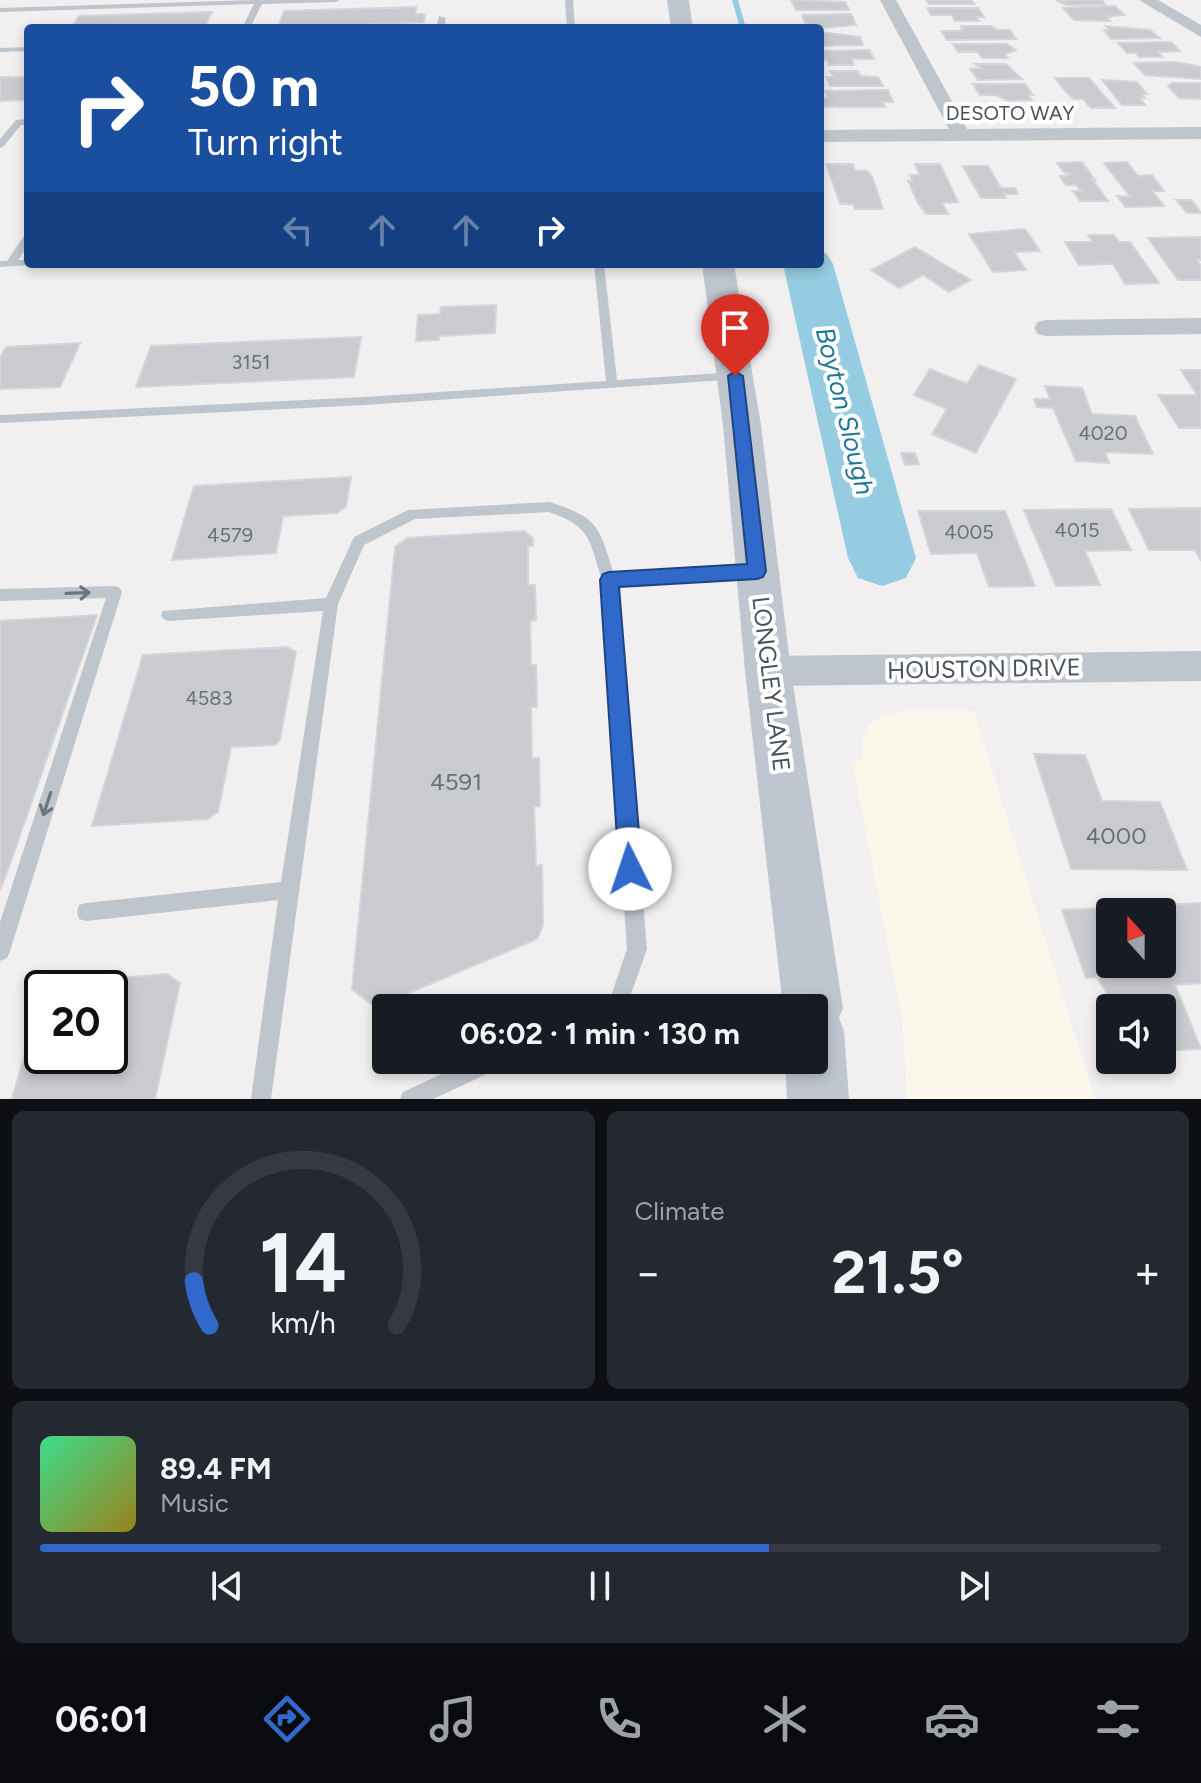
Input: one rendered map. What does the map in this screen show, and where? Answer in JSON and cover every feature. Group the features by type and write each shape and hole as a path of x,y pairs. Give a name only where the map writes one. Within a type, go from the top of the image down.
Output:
{"main road":[{"path":"678,0 681,24"},
{"name":"LONGLEY LANE","path":"719,268 735,376 768,671 811,994"},
{"path":"817,1074 818,1099"}],"street":[{"path":"888,0 961,135"},
{"path":"1147,0 1201,32"},
{"name":"DESOTO WAY","path":"824,136 1201,133"},
{"path":"1046,328 1201,326"},
{"name":"HOUSTON DRIVE","path":"768,671 1201,666"}],"lane":[{"path":"0,10 336,0"},
{"path":"569,0 571,24"},
{"path":"248,24 259,2"},
{"path":"441,24 442,18"},
{"path":"0,50 24,49"},
{"path":"0,145 19,122 24,122"},
{"path":"6,264 24,243"},
{"path":"599,268 612,385"},
{"path":"0,419 365,401 735,376"},
{"path":"261,1099 331,604 359,541 413,514 549,507 572,515 593,531 609,580 637,949 621,994"},
{"path":"609,580 757,571"},
{"path":"0,595 115,592 0,951"},
{"path":"168,615 331,604"},
{"path":"86,912 289,890"},
{"path":"410,1099 464,1074"}],"shaded area":[{"path":"902,711 974,711 1095,1099 907,1099 902,1019 852,761 862,760 861,743 867,727 880,717"}],"building":[{"path":"791,0 845,2 849,10 796,10"},
{"path":"926,0 971,0 974,4 929,4"},
{"path":"1056,0 1102,0 1105,4 1067,5"},
{"path":"1115,6 1124,15 1107,17 1110,21 1074,20 1063,8"},
{"path":"416,7 415,14 425,14 424,22 279,24 284,11"},
{"path":"927,8 978,8 984,17 976,17 979,21 955,21 952,15 931,15"},
{"path":"212,12 206,24 74,24 79,16"},
{"path":"851,14 856,25 824,28 824,24 805,23 802,15"},
{"path":"961,26 991,26 997,30 1010,30 1016,39 947,40 941,31 962,31"},
{"path":"1106,26 1150,30 1160,38 1111,39 1104,30 1109,30"},
{"path":"824,32 860,37 863,45 824,46"},
{"path":"1171,42 1180,51 1158,52 1163,57 1139,57 1135,53 1127,53 1118,43"},
{"path":"953,44 1007,44 1016,50 1005,54 1008,58 982,58 978,52 958,52"},
{"path":"869,50 874,59 852,59 854,65 829,65 824,60 824,51"},
{"path":"1177,62 1201,67 1201,79 1145,75 1134,63"},
{"path":"975,64 1006,64 1022,79 978,80 970,69 981,68"},
{"path":"830,71 858,71 860,76 878,77 883,86 830,86 826,77 833,77"},
{"path":"0,77 24,77 24,100 0,101"},
{"path":"1055,78 1089,78 1115,108 1091,108 1083,99 1074,99"},
{"path":"1102,80 1137,82 1147,94 1142,94 1145,98 1140,98 1145,105 1122,105"},
{"path":"1172,83 1201,83 1201,99 1179,98 1168,86"},
{"path":"973,84 1025,84 1033,95 1028,95 1032,100 1008,101 996,95 980,95"},
{"path":"888,90 893,102 882,102 885,107 824,107 824,98 828,98 825,91"},
{"path":"1082,162 1108,201 1080,201 1073,191 1081,191 1076,185 1066,185 1060,176 1071,175 1057,163"},
{"path":"1127,162 1138,176 1152,175 1164,191 1152,191 1164,206 1125,207 1117,196 1130,197 1104,163"},
{"path":"826,164 853,164 855,171 866,170 872,176 883,209 855,209 853,204 840,204"},
{"path":"915,164 940,164 958,202 942,203 948,214 926,214 918,203 908,181 913,181 910,175 920,175"},
{"path":"963,166 988,166 1001,188 1015,188 1018,194 1004,194 1006,198 981,198"},
{"path":"1176,200 1192,200 1201,213 1187,213"},
{"path":"1025,229 1040,251 1014,252 1026,270 993,272 969,234"},
{"path":"1088,235 1114,235 1119,242 1130,242 1159,283 1125,284 1113,264 1079,265 1065,242 1093,242"},
{"path":"1201,237 1201,260 1197,260 1201,266 1201,280 1178,280 1148,238"},
{"path":"915,247 971,280 949,292 923,275 899,288 871,270"},
{"path":"496,305 495,333 439,336 439,340 416,341 418,315 440,314 441,307"},
{"path":"361,337 354,377 136,387 151,346"},
{"path":"80,343 60,387 0,389 0,358 6,347"},
{"path":"979,365 1016,379 976,453 932,434 947,409 914,395 930,369 967,384"},
{"path":"1181,370 1201,370 1201,428 1179,428 1158,395 1197,395"},
{"path":"1045,386 1082,388 1092,414 1135,416 1153,454 1105,452 1109,463 1076,461 1053,408 1037,407 1034,399 1050,399"},
{"path":"901,453 915,453 919,464 905,465"},
{"path":"351,477 346,506 337,513 283,516 276,553 172,560 194,486"},
{"path":"1201,508 1201,561 1195,550 1149,550 1129,509"},
{"path":"1111,509 1131,550 1085,551 1100,585 1056,586 1024,510"},
{"path":"918,511 1005,511 1035,586 989,587 977,553 931,554"},
{"path":"524,531 533,538 533,546 528,546 528,585 535,585 536,620 530,621 531,665 536,665 537,707 531,707 532,758 539,758 540,806 534,807 536,866 542,865 543,925 537,939 406,994 372,994 372,1005 352,989 395,547 407,538"},
{"path":"97,615 9,867 0,890 0,621"},
{"path":"287,647 296,652 280,740 275,745 231,747 218,812 207,819 92,826 143,655"},
{"path":"1034,754 1085,755 1102,801 1160,802 1187,870 1071,869"},
{"path":"1201,903 1201,983 1175,985 1201,1049 1176,1050 1176,994 1107,994 1098,978 1176,978 1176,904"},
{"path":"1096,908 1096,977 1086,978 1062,910"},
{"path":"167,974 180,983 155,1099 12,1099 24,1057 24,1074 128,1074 128,977"}],"waterway":[{"name":"Boyton Slough","path":"735,0 742,24"},
{"name":"Boyton Slough","path":"809,268 882,558"}],"route":[{"path":"630,869 609,580 757,571 735,376"}]}
